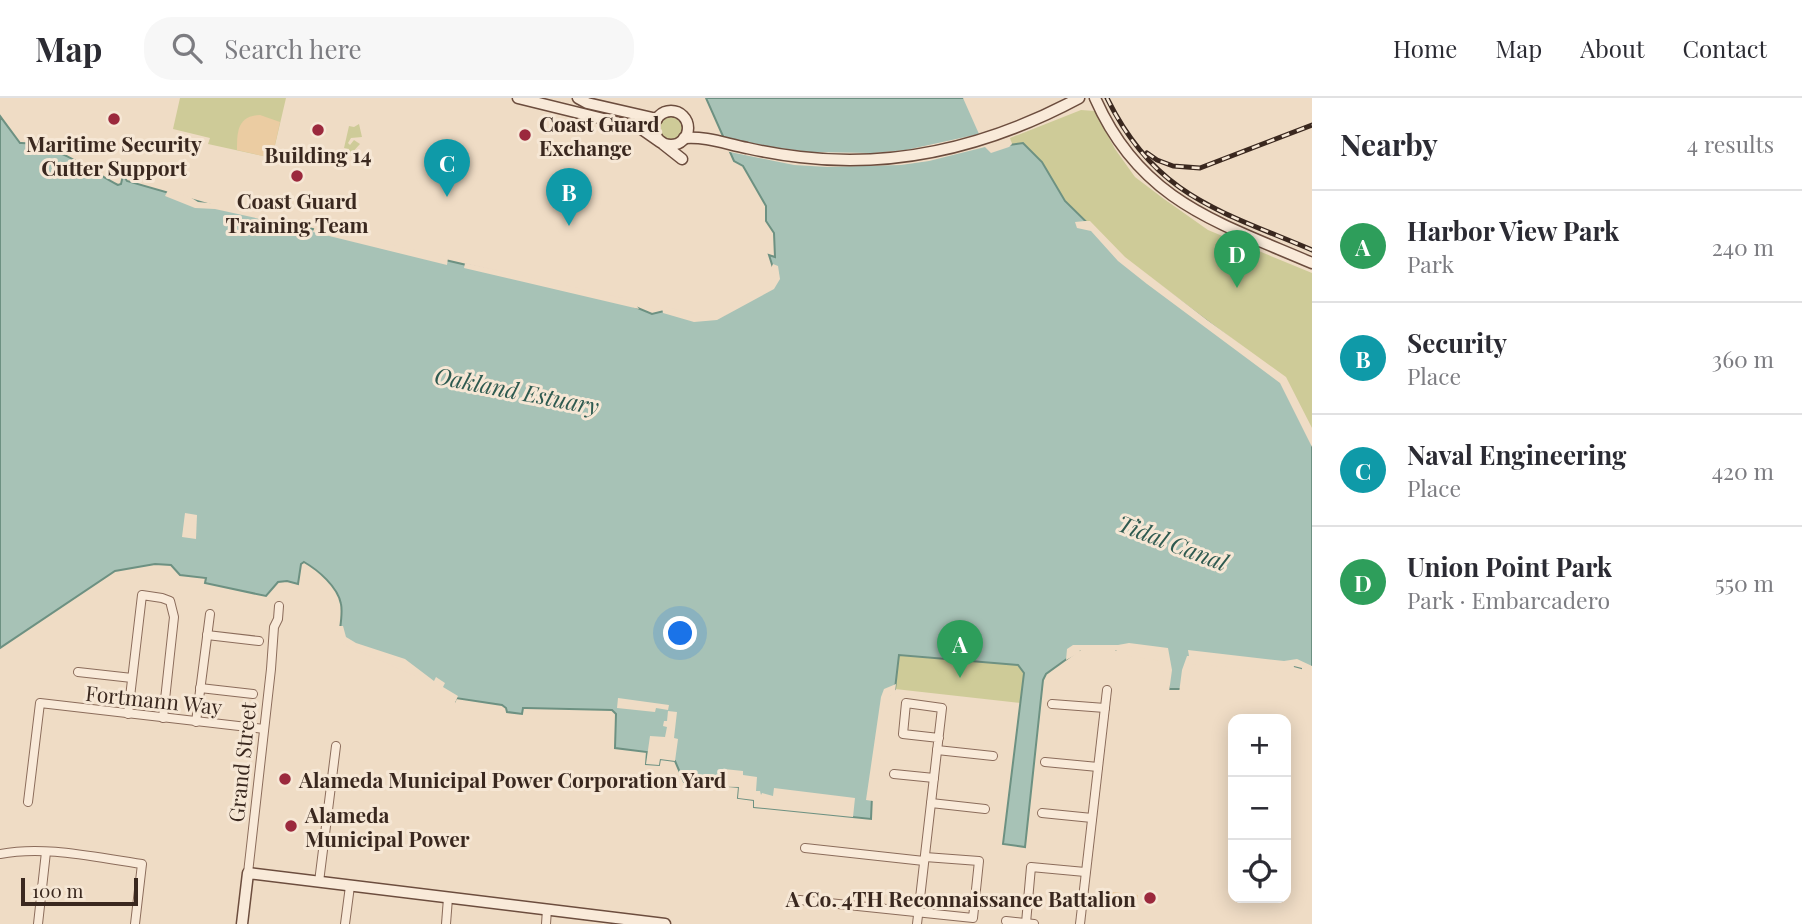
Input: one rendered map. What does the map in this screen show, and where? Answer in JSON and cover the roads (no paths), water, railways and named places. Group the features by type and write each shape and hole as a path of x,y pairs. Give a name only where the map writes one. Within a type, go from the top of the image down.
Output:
{"street":[{"path":"518,98 640,128 682,159 680,147 687,123"},
{"path":"578,98 587,103 659,117 676,112 699,137"},
{"path":"585,98 659,117"},
{"path":"661,142 675,145 684,139 699,137 775,154 859,160 901,157 943,150 995,136 1079,98"},
{"path":"1095,98 1128,155 1167,193 1211,220 1312,263"},
{"path":"659,117 654,128 661,142"},
{"path":"128,714 142,595 162,597 173,606 174,617 163,718"},
{"name":"Grand Street","path":"242,924 274,627 279,606"},
{"path":"196,722 210,614"},
{"path":"207,635 259,641"},
{"path":"78,672 132,678"},
{"path":"200,688 253,694"},
{"path":"1080,924 1107,690"},
{"name":"Fortmann Way","path":"28,802 40,704 264,729"},
{"path":"917,924 925,859 939,738 942,708 906,704 903,734 939,738"},
{"path":"1052,704 1105,708"},
{"path":"319,882 336,746"},
{"path":"937,750 993,756"},
{"path":"1045,762 1098,767"},
{"path":"894,774 934,778"},
{"path":"931,803 985,809"},
{"path":"1042,813 1092,818"},
{"path":"800,900 973,918 979,862 805,848"},
{"path":"0,854 46,852 142,864 135,924"},
{"path":"38,924 46,852"},
{"path":"1026,923 1031,867 1085,872"},
{"path":"248,873 665,924"},
{"path":"345,924 350,886"},
{"path":"446,924 448,898"},
{"path":"546,924 547,909"},
{"path":"1006,921 1034,924"}],"water":[{"path":"706,98 969,98 987,135 1002,146 1023,143 1042,162 1065,201 1123,258 1284,379 1312,437 1312,678 1305,669 1294,666 1190,660 1181,689 1169,689 1165,658 1118,650 1082,648 1046,674 1043,680 1025,847 1003,844 1024,673 1018,665 899,655 895,689 887,697 871,819 754,807 754,800 738,798 739,787 684,782 675,761 660,759 659,765 646,764 647,752 615,748 616,714 612,710 523,708 522,714 507,712 502,705 456,698 455,701 417,673 339,637 342,612 336,591 327,580 304,562 301,564 298,584 278,582 266,596 205,583 206,578 180,575 171,565 155,564 115,571 0,648 0,116 20,143 58,152 118,185 121,184 123,175 127,181 218,207 621,301 652,314 668,310 700,319 723,315 774,285 778,274 774,271 769,255 775,257 774,233 766,221 766,206 743,166 734,161"}],"railway":[{"path":"1107,98 1126,131 1168,179 1218,210 1312,250"},
{"path":"1147,153 1173,166 1200,168 1312,125"}],"place":[{"name":"Maritime Security Cutter Support","path":"114,119"},
{"name":"Building 14","path":"318,130"},
{"name":"Coast Guard Exchange","path":"525,135"},
{"name":"Coast Guard Training Team","path":"297,176"},
{"name":"Naval Engineering","path":"447,197"},
{"name":"Security","path":"569,226"},
{"name":"Union Point Park","path":"1237,288"},
{"name":"Harbor View Park","path":"960,678"},
{"name":"Alameda Municipal Power Corporation Yard","path":"285,779"},
{"name":"Alameda Municipal Power","path":"291,826"},
{"name":"A Co. 4TH Reconnaissance Battalion","path":"1150,898"}],"water label":[{"name":"Oakland Estuary","path":"517,390"},
{"name":"Tidal Canal","path":"1173,542"}]}
